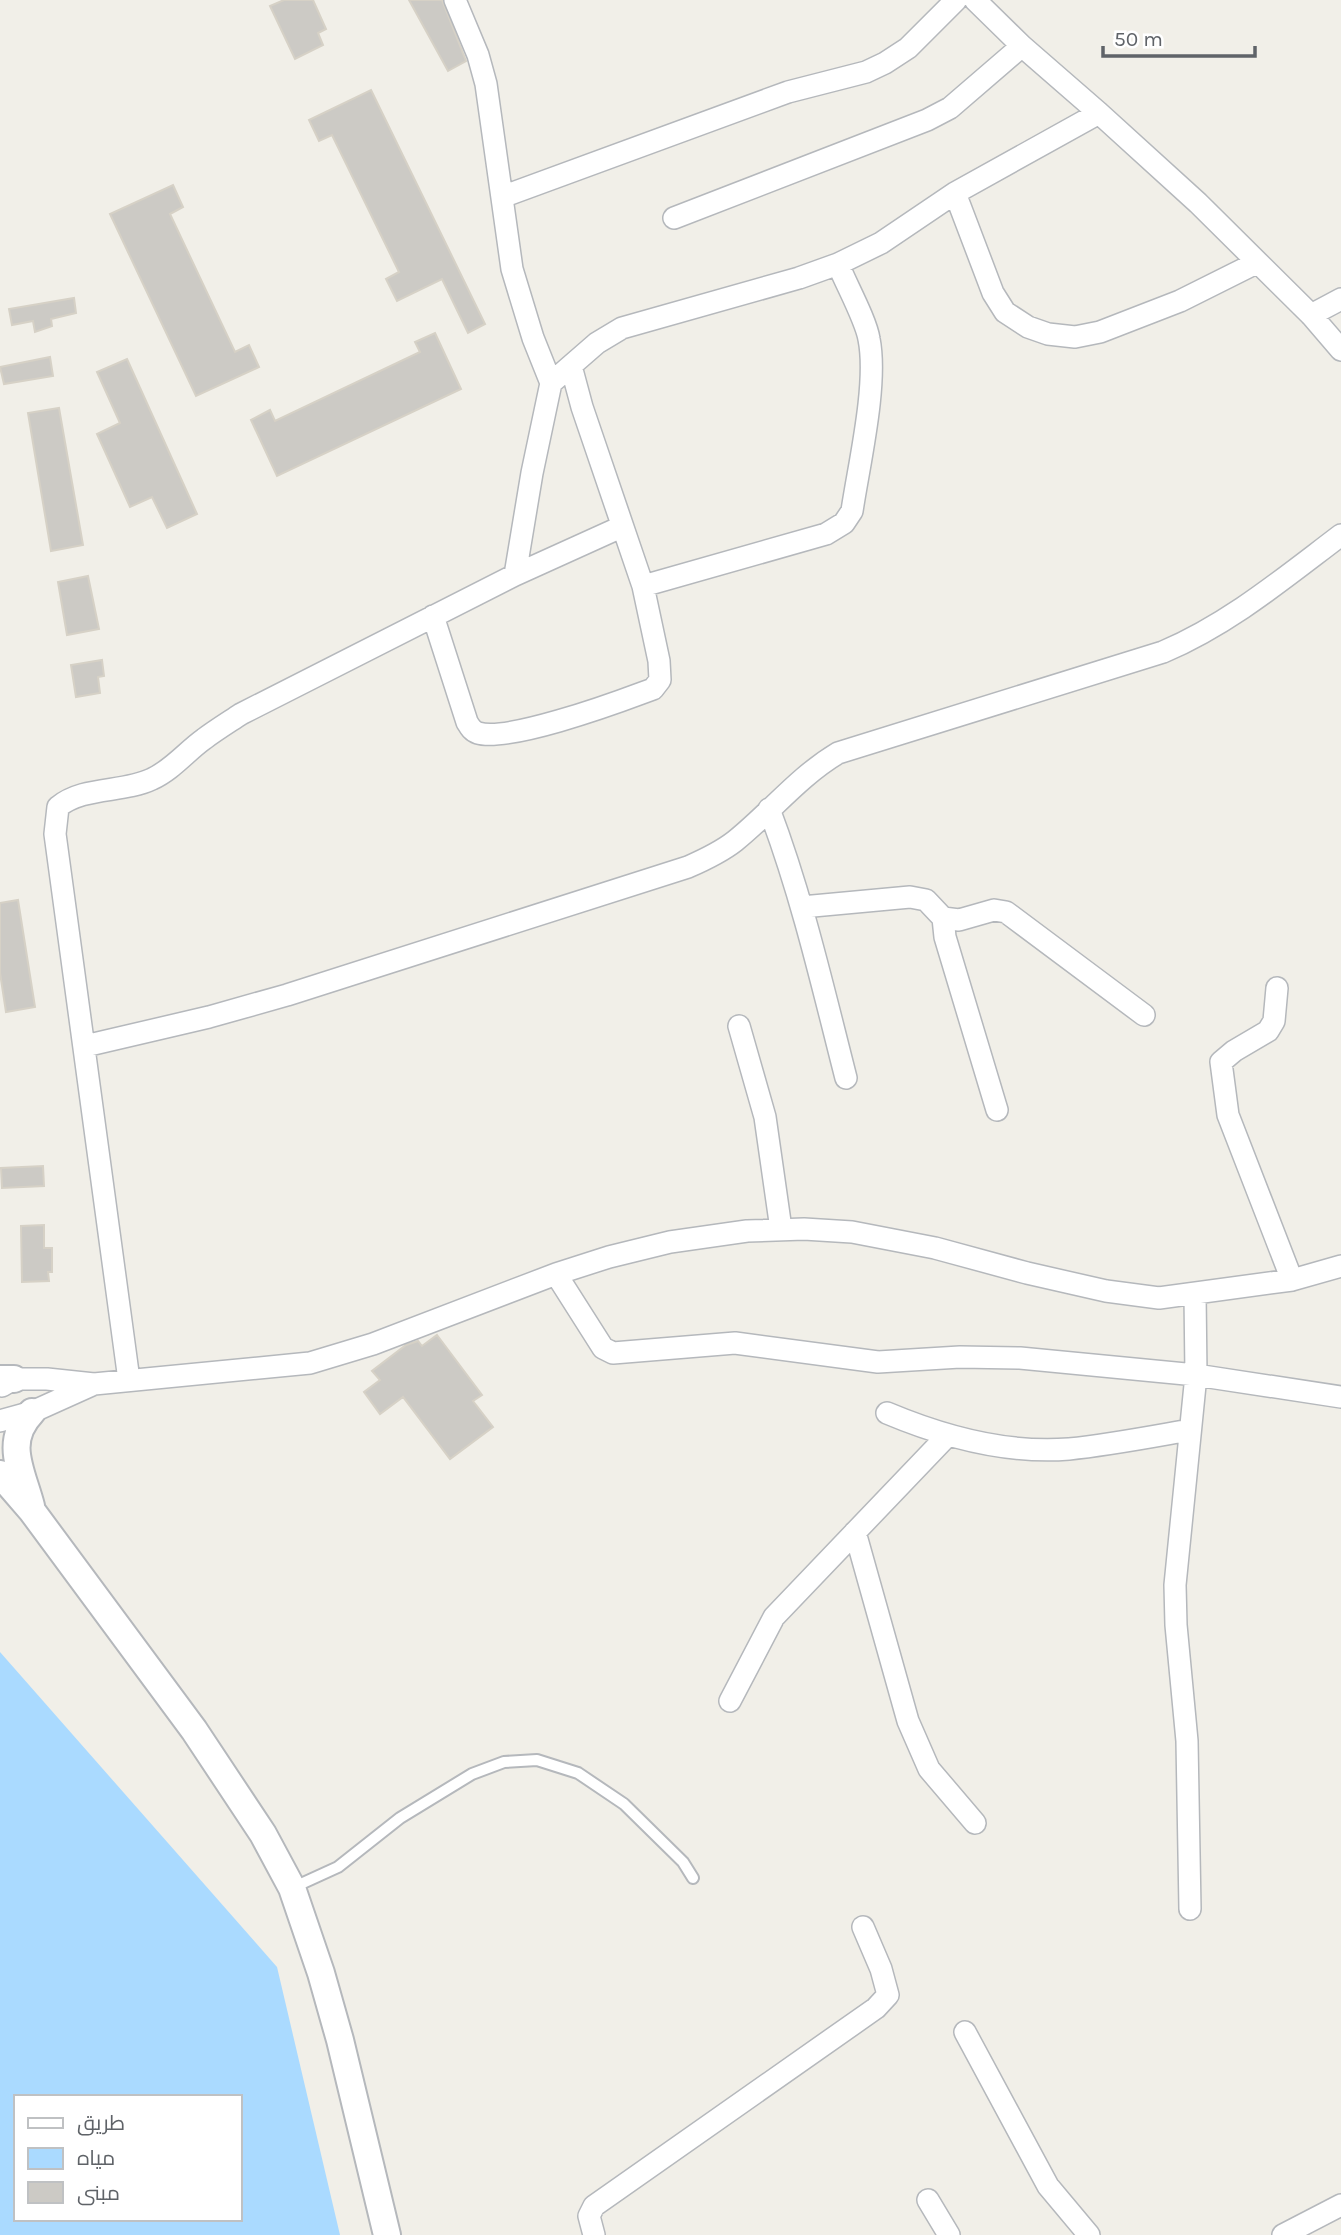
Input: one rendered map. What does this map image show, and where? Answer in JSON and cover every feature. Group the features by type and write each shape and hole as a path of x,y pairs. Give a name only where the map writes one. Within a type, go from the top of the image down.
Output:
{"street":[{"path":"455,0 483,74 512,269 529,327 551,383 515,575"},
{"path":"502,197 788,92 876,68 908,48 956,0"},
{"path":"975,0 1022,46 1198,203 1311,315 1341,350"},
{"path":"674,218 927,120 950,108 1022,46"},
{"path":"551,383 597,343 622,328 799,278 838,264 881,243 955,193 1099,113"},
{"path":"955,193 993,293 1005,313 1028,327 1048,334 1075,337 1100,332 1180,301 1256,263"},
{"path":"643,586 826,534 844,523 852,511 869,395 871,362 869,338 838,264"},
{"path":"1311,315 1341,299"},
{"path":"433,616 471,729 487,734 504,734 598,709 642,694 658,685 661,674 643,586 621,527 571,366"},
{"path":"129,1380 55,834 58,807 78,796 132,786 152,779 241,714 515,575 621,527"},
{"path":"85,1046 209,1017 287,995 688,867 713,856 735,841 816,766 838,753 1163,652 1230,617 1341,535"},
{"path":"769,809 802,907 846,1079"},
{"path":"802,907 911,897 926,900 943,918 945,937 997,1110"},
{"path":"943,918 959,919 994,910 1006,912 1144,1014"},
{"path":"1277,988 1274,1021 1268,1031 1234,1051 1222,1062 1228,1115 1293,1280"},
{"path":"739,1026 765,1117 781,1229"},
{"path":"5,1382 47,1379 94,1384 310,1363 373,1344 556,1274 609,1257 670,1242 747,1231 781,1229 852,1232 935,1248 1106,1291 1159,1298 1293,1280 1341,1266"},
{"path":"556,1274 603,1348 613,1353 735,1343 878,1362 960,1357 1020,1358 1196,1375 1341,1397"},
{"path":"1190,1909 1187,1741 1175,1585 1196,1375 1195,1294"},
{"path":"0,1421 32,1412 94,1384"},
{"path":"32,1412 22,1423 15,1444 32,1511"},
{"path":"887,1413 928,1430 1000,1446 1069,1449 1190,1430"},
{"path":"730,1701 774,1618 948,1435"},
{"path":"0,1474 32,1511 194,1730 263,1834 292,1888 306,1924 340,2040 387,2235"},
{"path":"855,1532 908,1721 929,1769 975,1823"},
{"path":"594,2235 589,2216 594,2206 876,2008 888,1995 881,1969 863,1927"},
{"path":"965,2032 1048,2186 1088,2235"},
{"path":"928,2200 949,2235"},
{"path":"1283,2235 1341,2205"}],"lane":[{"path":"292,1888 338,1867 400,1818 472,1774 504,1762 537,1760 578,1773 624,1804 684,1862 693,1878"}],"water":[{"path":"0,1652 277,1967 340,2235 0,2235"}],"building":[{"path":"284,0 313,0 326,29 318,33 323,45 295,59 270,6"},
{"path":"409,0 442,0 466,61 448,71"},
{"path":"371,90 485,324 468,333 442,279 397,301 386,279 399,272 332,135 319,141 309,120"},
{"path":"173,185 183,207 170,214 235,352 249,345 259,367 196,396 110,214"},
{"path":"74,298 76,313 51,319 52,326 35,332 33,321 12,325 9,309"},
{"path":"435,333 461,389 277,476 251,420 270,410 275,421 420,352 415,342"},
{"path":"50,357 53,376 4,384 0,367"},
{"path":"127,359 197,514 167,528 152,497 130,507 97,434 120,423 97,372"},
{"path":"59,408 83,545 51,551 28,413"},
{"path":"88,576 99,629 67,635 58,582"},
{"path":"102,660 104,676 98,677 100,693 76,697 71,665"},
{"path":"18,900 35,1007 6,1012 0,973 0,903"},
{"path":"43,1166 44,1186 2,1188 1,1168"},
{"path":"44,1225 44,1248 52,1248 52,1272 48,1272 49,1281 22,1282 21,1226"},
{"path":"437,1335 482,1395 473,1401 493,1427 450,1459 403,1397 380,1414 364,1392 380,1380 372,1371 406,1345 418,1341 422,1346"}]}
